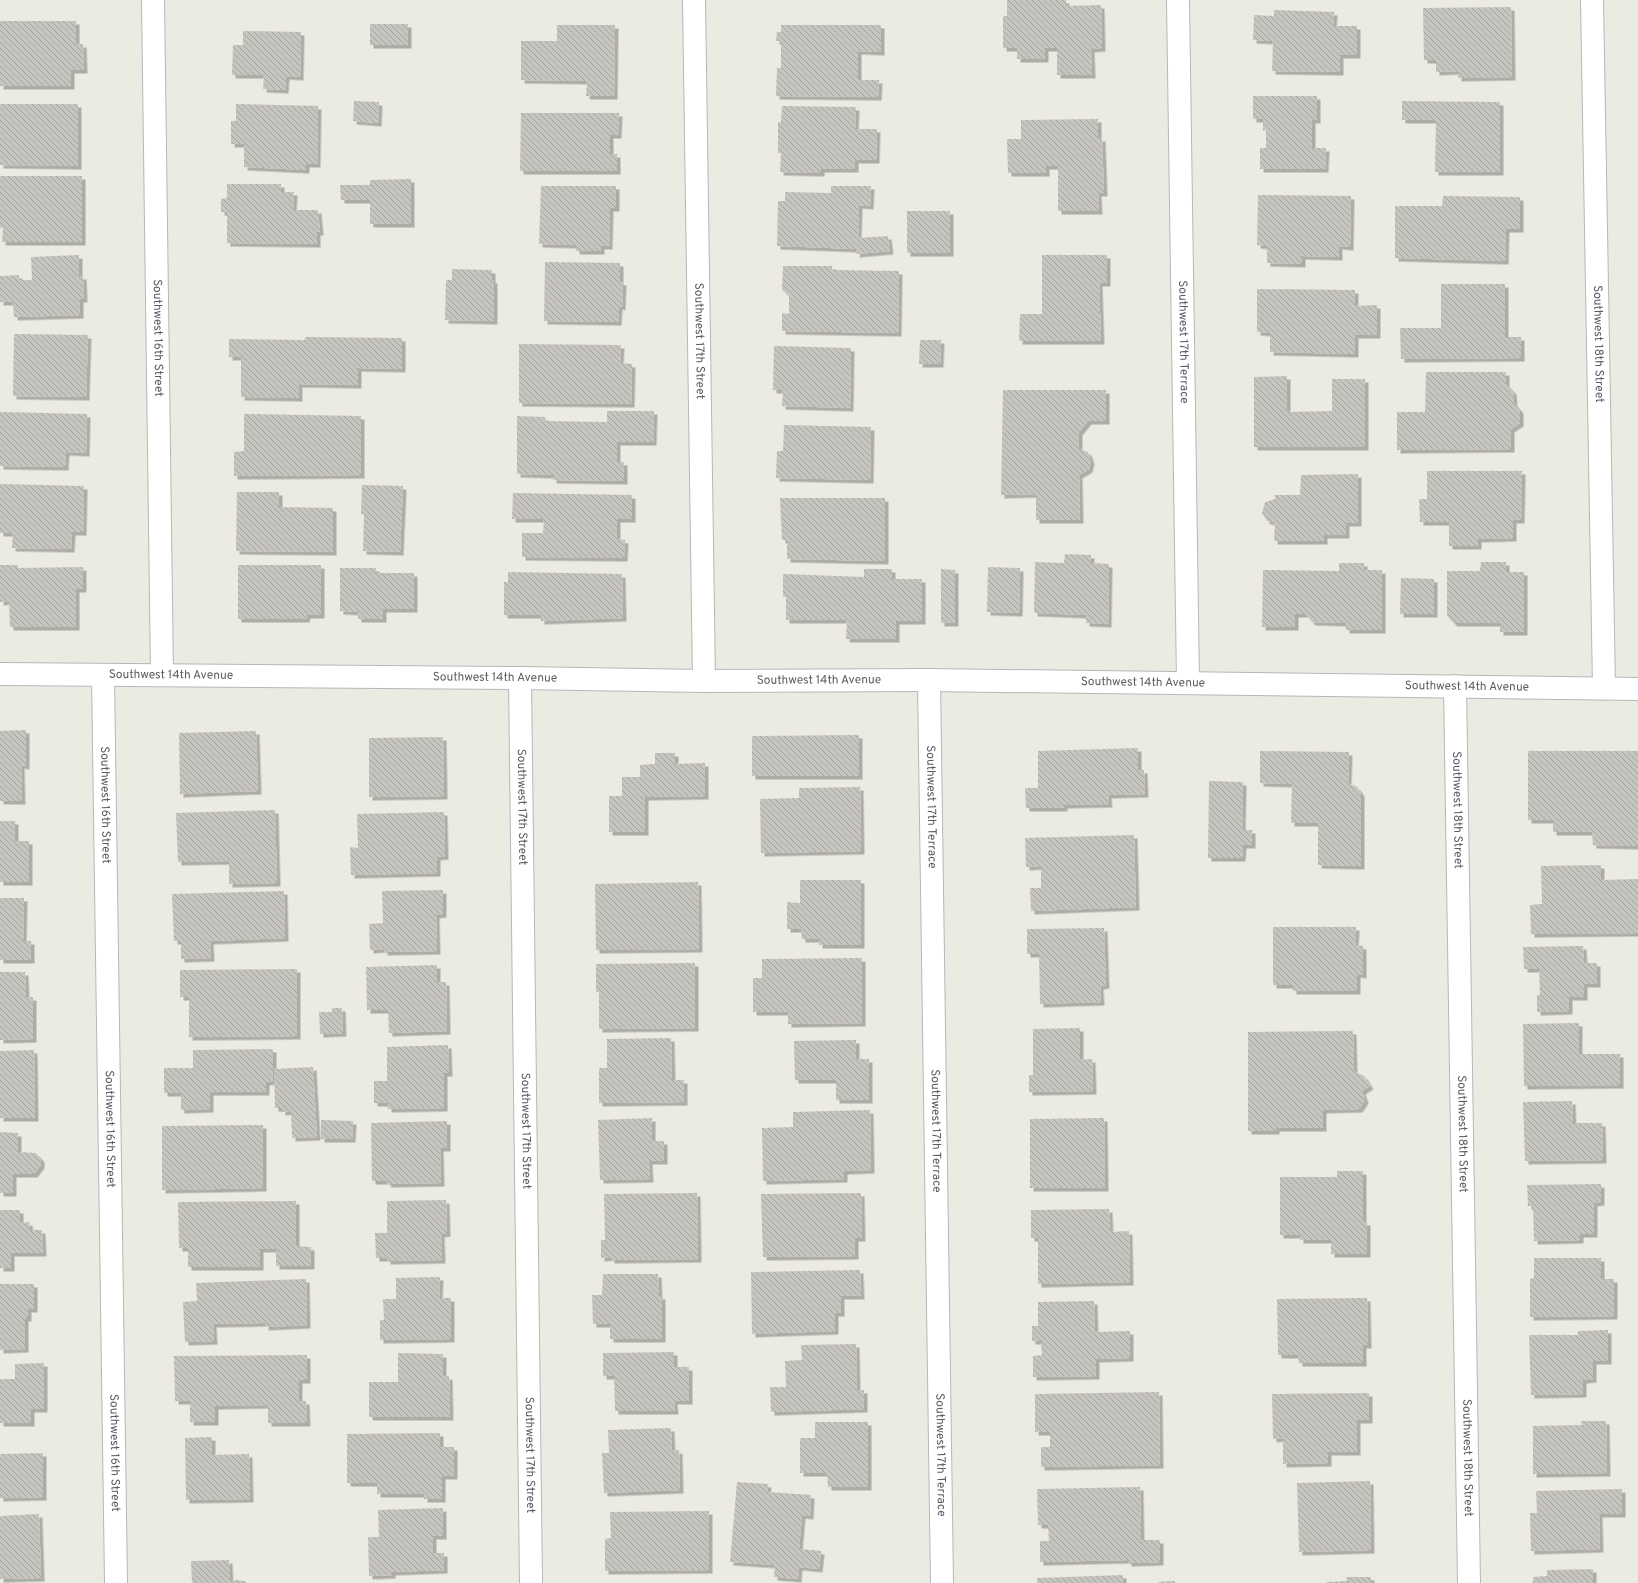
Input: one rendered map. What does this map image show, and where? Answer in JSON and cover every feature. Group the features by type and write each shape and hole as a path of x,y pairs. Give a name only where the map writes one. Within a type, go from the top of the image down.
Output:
{"street":[{"name":"Southwest 16th Street","path":"153,0 162,675"},
{"name":"Southwest 17th Street","path":"694,0 704,681"},
{"name":"Southwest 17th Terrace","path":"1178,0 1188,683"},
{"name":"Southwest 18th Street","path":"1592,0 1604,688"},
{"name":"Southwest 14th Avenue","path":"0,674 704,681 929,680 1638,689"},
{"name":"Southwest 16th Street","path":"103,675 116,1583"},
{"name":"Southwest 17th Street","path":"520,678 531,1583"},
{"name":"Southwest 17th Terrace","path":"929,680 942,1583"},
{"name":"Southwest 18th Street","path":"1456,686 1469,1583"}],"building":[{"path":"1007,0 1066,0 1066,6 1101,5 1102,48 1091,49 1092,75 1057,75 1057,48 1045,48 1045,59 1017,59 1017,48 1003,48 1003,16 1007,16"},
{"path":"1511,7 1512,77 1458,78 1458,71 1436,72 1436,60 1424,60 1423,8"},
{"path":"1274,10 1334,12 1333,26 1357,26 1357,55 1340,55 1340,72 1272,71 1273,41 1253,40 1254,15 1274,16"},
{"path":"0,21 76,21 76,44 83,44 84,70 71,70 71,86 0,86"},
{"path":"370,24 408,24 408,45 370,45"},
{"path":"557,25 615,25 614,96 586,96 587,81 521,80 521,41 557,41"},
{"path":"781,25 881,25 881,52 858,51 858,80 879,80 878,97 776,96 777,68 781,68 781,41 776,41 777,32 781,32"},
{"path":"243,31 301,32 300,77 286,76 285,90 263,89 264,75 232,75 233,45 243,45"},
{"path":"1253,96 1317,96 1317,120 1312,120 1312,148 1326,148 1325,169 1260,169 1260,148 1266,148 1266,130 1263,131 1263,119 1253,119"},
{"path":"354,101 379,102 378,123 353,121"},
{"path":"1402,101 1500,102 1500,172 1435,172 1436,120 1402,120"},
{"path":"0,104 78,104 78,166 0,165"},
{"path":"236,104 318,106 317,164 306,164 306,170 244,167 244,144 231,144 231,121 236,121"},
{"path":"782,106 856,107 855,129 877,129 876,160 855,160 855,169 821,169 821,173 780,172 781,153 778,153 778,122 781,122"},
{"path":"521,113 619,113 618,135 610,135 610,154 617,154 617,171 520,171"},
{"path":"1098,119 1098,138 1102,138 1104,193 1098,193 1099,211 1058,211 1058,166 1046,166 1046,173 1008,173 1007,139 1021,139 1021,120"},
{"path":"0,176 82,176 82,242 2,242 3,228 0,228"},
{"path":"411,179 411,224 370,224 370,200 341,200 340,185 370,185 370,180"},
{"path":"227,184 281,184 281,192 294,192 293,210 318,210 320,232 317,232 317,244 227,243 227,212 221,212 221,199 227,198"},
{"path":"541,186 616,186 616,208 610,208 609,246 601,246 601,251 576,251 576,245 539,244"},
{"path":"831,186 871,186 870,206 859,205 858,238 888,236 890,251 856,254 857,249 777,246 778,201 785,201 785,192 831,193"},
{"path":"1258,195 1351,196 1350,247 1339,246 1339,257 1302,256 1302,264 1267,263 1267,246 1257,245"},
{"path":"1443,196 1520,197 1520,229 1506,229 1505,261 1395,258 1395,206 1442,206"},
{"path":"907,211 950,211 950,253 907,253"},
{"path":"79,255 79,276 83,276 84,299 80,299 80,315 14,317 13,302 0,302 0,276 19,275 19,280 32,280 31,257"},
{"path":"1042,255 1107,255 1107,283 1099,283 1101,341 1019,341 1020,314 1042,314"},
{"path":"545,262 620,263 620,282 623,282 622,307 619,306 618,322 544,321"},
{"path":"783,266 832,266 832,270 899,271 898,333 782,331 782,313 789,314 789,295 782,290"},
{"path":"452,269 492,270 492,280 494,280 494,321 445,320 446,280 452,280"},
{"path":"1441,284 1505,284 1505,337 1521,337 1521,358 1401,359 1400,328 1441,328"},
{"path":"1257,289 1355,290 1355,306 1377,305 1377,335 1355,335 1355,354 1270,352 1270,333 1257,332"},
{"path":"14,334 88,335 86,397 13,396"},
{"path":"305,337 402,338 402,369 358,368 358,385 299,384 299,398 241,397 241,357 229,357 229,339 305,340"},
{"path":"920,340 941,340 940,364 919,364"},
{"path":"519,344 621,345 620,363 632,364 631,404 519,403"},
{"path":"774,346 851,348 850,408 782,406 783,390 773,390"},
{"path":"1426,372 1506,372 1506,384 1513,391 1514,403 1520,410 1520,423 1511,429 1511,449 1397,450 1397,412 1425,412"},
{"path":"1287,376 1287,412 1332,411 1332,379 1365,379 1365,447 1254,447 1254,377"},
{"path":"1003,390 1106,390 1106,421 1088,421 1079,432 1079,449 1088,452 1091,461 1089,469 1079,475 1080,520 1036,520 1036,494 1001,495"},
{"path":"607,411 654,411 653,442 617,442 617,462 624,462 624,481 553,480 553,475 517,474 517,416 545,417 545,421 607,422"},
{"path":"0,412 87,414 86,453 66,452 65,467 0,466"},
{"path":"244,414 361,416 361,475 234,476 234,452 244,451"},
{"path":"784,425 871,427 870,480 776,478 777,451 783,451"},
{"path":"1427,471 1522,471 1521,520 1513,520 1513,538 1478,539 1478,546 1449,546 1449,522 1420,522 1419,499 1427,499"},
{"path":"1358,474 1358,523 1346,523 1346,535 1324,535 1324,541 1274,541 1275,522 1267,521 1262,513 1265,502 1275,499 1275,495 1300,495 1301,475"},
{"path":"0,484 84,486 83,532 72,532 71,549 12,548 13,533 0,533"},
{"path":"362,485 403,486 400,552 363,551 364,514 361,514"},
{"path":"237,492 279,492 279,507 333,508 333,552 236,551"},
{"path":"513,493 632,495 632,519 617,519 617,539 625,540 624,558 522,557 522,533 543,533 544,519 512,519"},
{"path":"780,498 885,498 885,561 787,559 787,540 782,540"},
{"path":"1065,554 1091,555 1091,563 1109,564 1108,624 1086,623 1086,615 1034,613 1035,562 1064,563"},
{"path":"1481,562 1506,562 1506,572 1524,572 1524,632 1500,632 1500,623 1454,623 1447,616 1447,571 1480,571"},
{"path":"1339,563 1364,563 1364,570 1382,570 1382,630 1346,630 1346,623 1312,622 1306,614 1295,614 1295,627 1262,627 1263,570 1339,571"},
{"path":"0,565 18,565 18,568 83,567 83,589 76,589 76,627 10,627 9,601 0,602"},
{"path":"238,565 321,565 321,615 307,615 306,619 238,619"},
{"path":"988,567 1020,568 1019,613 987,612"},
{"path":"340,568 376,568 376,573 414,573 414,609 383,609 383,619 358,619 358,612 340,611"},
{"path":"864,569 892,569 892,579 922,579 922,621 896,621 896,639 846,639 847,620 786,620 786,597 783,597 783,574 864,577"},
{"path":"941,569 955,570 955,623 941,623"},
{"path":"508,572 622,574 623,618 541,621 541,615 504,615 504,582 508,582"},
{"path":"1401,578 1434,579 1434,614 1400,614"},
{"path":"26,730 26,766 21,765 22,801 0,801 0,731"},
{"path":"256,731 258,791 180,794 179,733"},
{"path":"859,735 859,776 752,776 752,736"},
{"path":"443,737 444,796 369,797 369,738"},
{"path":"1138,748 1138,770 1144,770 1145,794 1108,795 1109,804 1064,805 1064,808 1026,808 1025,788 1038,788 1038,751"},
{"path":"1260,751 1349,752 1348,783 1357,787 1361,793 1361,866 1318,865 1318,823 1291,823 1292,784 1260,783"},
{"path":"1528,751 1638,751 1638,846 1593,845 1592,832 1553,832 1553,820 1528,820"},
{"path":"655,753 675,753 675,764 705,763 705,796 645,797 645,832 609,832 609,796 622,796 622,777 640,777 640,765 655,764"},
{"path":"1209,781 1243,782 1242,830 1252,830 1252,845 1243,845 1242,858 1208,858"},
{"path":"860,787 861,851 761,853 760,799 799,798 799,788"},
{"path":"275,810 277,883 229,884 229,861 178,862 176,813"},
{"path":"444,812 445,856 437,857 437,873 351,875 350,847 358,848 357,814"},
{"path":"0,821 15,821 15,841 29,841 29,882 0,882"},
{"path":"1134,835 1136,907 1031,911 1030,888 1041,888 1041,866 1026,867 1025,838"},
{"path":"1601,865 1601,880 1638,879 1638,933 1531,934 1530,905 1542,904 1541,866"},
{"path":"800,880 861,880 861,945 819,945 819,939 802,939 801,929 787,929 787,902 800,903"},
{"path":"698,882 699,949 596,950 595,884"},
{"path":"443,890 443,914 436,915 437,951 384,952 384,949 370,950 369,924 383,923 382,891"},
{"path":"284,891 285,938 210,941 211,958 181,959 181,941 174,941 172,894"},
{"path":"0,898 24,898 23,941 31,941 31,960 0,960"},
{"path":"1273,927 1356,927 1355,945 1363,946 1363,975 1357,974 1357,991 1293,991 1293,985 1273,985"},
{"path":"1104,928 1106,985 1100,986 1101,1002 1040,1004 1039,954 1027,954 1027,929"},
{"path":"1583,946 1584,963 1597,963 1597,984 1584,984 1584,997 1569,997 1569,1011 1537,1012 1537,995 1540,995 1539,969 1524,969 1523,947"},
{"path":"862,958 862,1023 788,1024 788,1012 753,1012 753,978 762,978 762,959"},
{"path":"695,963 695,1028 599,1029 599,992 596,992 596,964"},
{"path":"437,965 437,982 446,982 447,1031 389,1033 388,1010 367,1010 366,967"},
{"path":"297,969 297,1036 189,1037 189,997 180,997 180,970"},
{"path":"0,972 25,972 26,997 33,997 33,1039 0,1040"},
{"path":"332,1008 342,1008 343,1033 320,1034 319,1012 332,1012"},
{"path":"1579,1023 1579,1054 1620,1054 1620,1085 1524,1086 1523,1024"},
{"path":"1080,1028 1080,1060 1092,1059 1093,1091 1029,1092 1029,1075 1033,1075 1033,1029"},
{"path":"1353,1031 1354,1071 1364,1076 1370,1086 1362,1091 1365,1100 1359,1109 1323,1110 1323,1128 1276,1128 1276,1131 1248,1131 1248,1032"},
{"path":"671,1038 672,1080 684,1080 684,1102 599,1103 599,1068 607,1068 607,1039"},
{"path":"856,1040 856,1059 869,1059 869,1100 836,1100 836,1080 795,1080 794,1041"},
{"path":"448,1045 449,1073 444,1073 444,1108 388,1109 388,1103 374,1103 374,1081 387,1081 387,1047"},
{"path":"273,1049 273,1081 266,1082 266,1092 210,1092 210,1109 181,1110 181,1093 164,1093 164,1068 193,1068 193,1050"},
{"path":"34,1050 35,1118 0,1118 0,1051"},
{"path":"313,1067 317,1137 292,1138 291,1111 282,1112 282,1108 275,1108 274,1069"},
{"path":"1572,1101 1573,1123 1602,1123 1603,1160 1525,1161 1523,1102"},
{"path":"870,1110 871,1170 844,1171 844,1179 763,1181 762,1128 793,1127 793,1112"},
{"path":"652,1118 652,1141 664,1141 664,1161 649,1161 650,1179 600,1180 598,1120"},
{"path":"1104,1118 1105,1188 1030,1188 1030,1119"},
{"path":"321,1120 353,1121 352,1139 321,1139"},
{"path":"447,1121 447,1148 440,1148 441,1183 388,1184 387,1181 372,1181 371,1123"},
{"path":"263,1125 263,1188 162,1190 162,1126"},
{"path":"0,1132 18,1133 18,1152 36,1153 41,1159 41,1165 34,1174 13,1174 13,1193 0,1193"},
{"path":"1337,1171 1363,1171 1363,1222 1367,1222 1367,1254 1331,1254 1331,1240 1300,1240 1300,1235 1280,1235 1280,1177 1337,1177"},
{"path":"1601,1184 1601,1202 1594,1203 1594,1234 1580,1234 1580,1240 1534,1241 1533,1206 1528,1206 1527,1185"},
{"path":"697,1193 698,1259 611,1260 611,1257 601,1258 601,1240 605,1240 604,1194"},
{"path":"861,1193 862,1238 855,1238 855,1256 763,1257 761,1194"},
{"path":"446,1200 447,1233 441,1234 442,1260 387,1261 387,1258 376,1258 375,1233 387,1233 387,1201"},
{"path":"296,1201 296,1246 311,1247 311,1266 276,1266 276,1249 260,1249 260,1267 188,1267 188,1248 179,1248 178,1202"},
{"path":"1109,1209 1110,1232 1129,1231 1130,1282 1038,1284 1038,1238 1031,1238 1031,1210"},
{"path":"0,1210 20,1210 20,1223 29,1222 30,1230 42,1230 43,1253 11,1253 11,1268 0,1268"},
{"path":"1534,1258 1601,1258 1601,1279 1614,1279 1614,1316 1530,1317 1530,1279 1534,1278"},
{"path":"860,1270 861,1296 841,1296 841,1313 835,1313 835,1331 752,1334 751,1272"},
{"path":"603,1274 658,1274 659,1296 662,1296 662,1339 610,1339 610,1324 593,1324 592,1295 602,1295"},
{"path":"440,1277 439,1298 451,1298 451,1339 380,1340 380,1320 384,1320 383,1299 396,1299 396,1278"},
{"path":"306,1279 307,1325 265,1327 265,1323 213,1324 214,1341 185,1342 183,1302 197,1301 196,1283"},
{"path":"0,1284 34,1284 34,1309 28,1309 28,1318 25,1318 25,1349 0,1350"},
{"path":"1367,1298 1368,1345 1363,1345 1363,1363 1299,1363 1298,1355 1278,1355 1277,1299"},
{"path":"1094,1301 1095,1332 1130,1331 1130,1358 1096,1359 1096,1376 1033,1377 1033,1356 1042,1355 1041,1341 1032,1341 1032,1326 1038,1326 1038,1302"},
{"path":"1608,1330 1608,1361 1593,1361 1593,1379 1583,1380 1583,1394 1531,1395 1529,1335 1578,1335 1578,1331"},
{"path":"856,1344 857,1390 864,1390 864,1409 771,1412 770,1387 786,1387 785,1361 802,1360 801,1345"},
{"path":"674,1352 674,1367 689,1367 689,1401 674,1401 675,1411 615,1411 614,1376 603,1376 603,1353"},
{"path":"398,1353 443,1354 443,1377 449,1376 450,1417 369,1417 369,1382 398,1382"},
{"path":"307,1355 307,1380 299,1380 299,1401 306,1401 307,1423 268,1423 268,1405 215,1406 215,1422 190,1422 190,1401 175,1401 174,1356"},
{"path":"44,1363 44,1409 31,1409 31,1423 0,1423 0,1379 15,1379 15,1364"},
{"path":"1159,1392 1160,1465 1041,1467 1041,1447 1050,1447 1050,1432 1035,1432 1035,1394"},
{"path":"1369,1393 1369,1420 1357,1420 1357,1452 1328,1452 1328,1463 1283,1464 1283,1438 1273,1439 1272,1394"},
{"path":"1581,1421 1606,1421 1607,1473 1533,1474 1533,1426 1582,1425"},
{"path":"815,1422 868,1422 868,1487 828,1487 827,1473 800,1473 800,1438 815,1438"},
{"path":"671,1428 672,1451 679,1450 680,1490 604,1493 602,1453 609,1453 608,1430"},
{"path":"440,1433 440,1447 454,1447 454,1476 442,1476 442,1499 424,1499 424,1494 377,1494 377,1483 347,1483 347,1434"},
{"path":"212,1437 212,1455 249,1454 250,1499 186,1500 185,1438"},
{"path":"43,1453 43,1497 0,1498 0,1454"},
{"path":"1370,1481 1371,1550 1299,1552 1297,1483"},
{"path":"737,1482 768,1484 767,1492 811,1495 810,1516 802,1515 799,1549 821,1551 819,1569 799,1567 798,1579 774,1577 775,1565 730,1562"},
{"path":"1140,1487 1141,1540 1160,1540 1160,1562 1128,1563 1128,1560 1040,1562 1040,1541 1049,1541 1048,1525 1038,1525 1037,1489"},
{"path":"1622,1489 1622,1514 1599,1514 1600,1549 1531,1551 1530,1513 1537,1513 1536,1491"},
{"path":"443,1508 443,1536 433,1536 433,1553 444,1553 444,1570 392,1572 392,1575 369,1576 368,1537 379,1537 378,1510"},
{"path":"709,1511 709,1570 605,1571 605,1539 611,1538 610,1512"},
{"path":"39,1514 41,1578 0,1579 0,1516"},
{"path":"229,1560 230,1582 236,1580 247,1583 192,1583 191,1561"},
{"path":"1593,1569 1593,1583 1533,1583 1533,1577 1547,1576 1547,1570"},
{"path":"1123,1575 1123,1583 1037,1583 1037,1578"},
{"path":"1346,1577 1371,1577 1371,1583 1327,1583 1347,1581"},
{"path":"1175,1581 1175,1583 1158,1583 1158,1582"}]}
